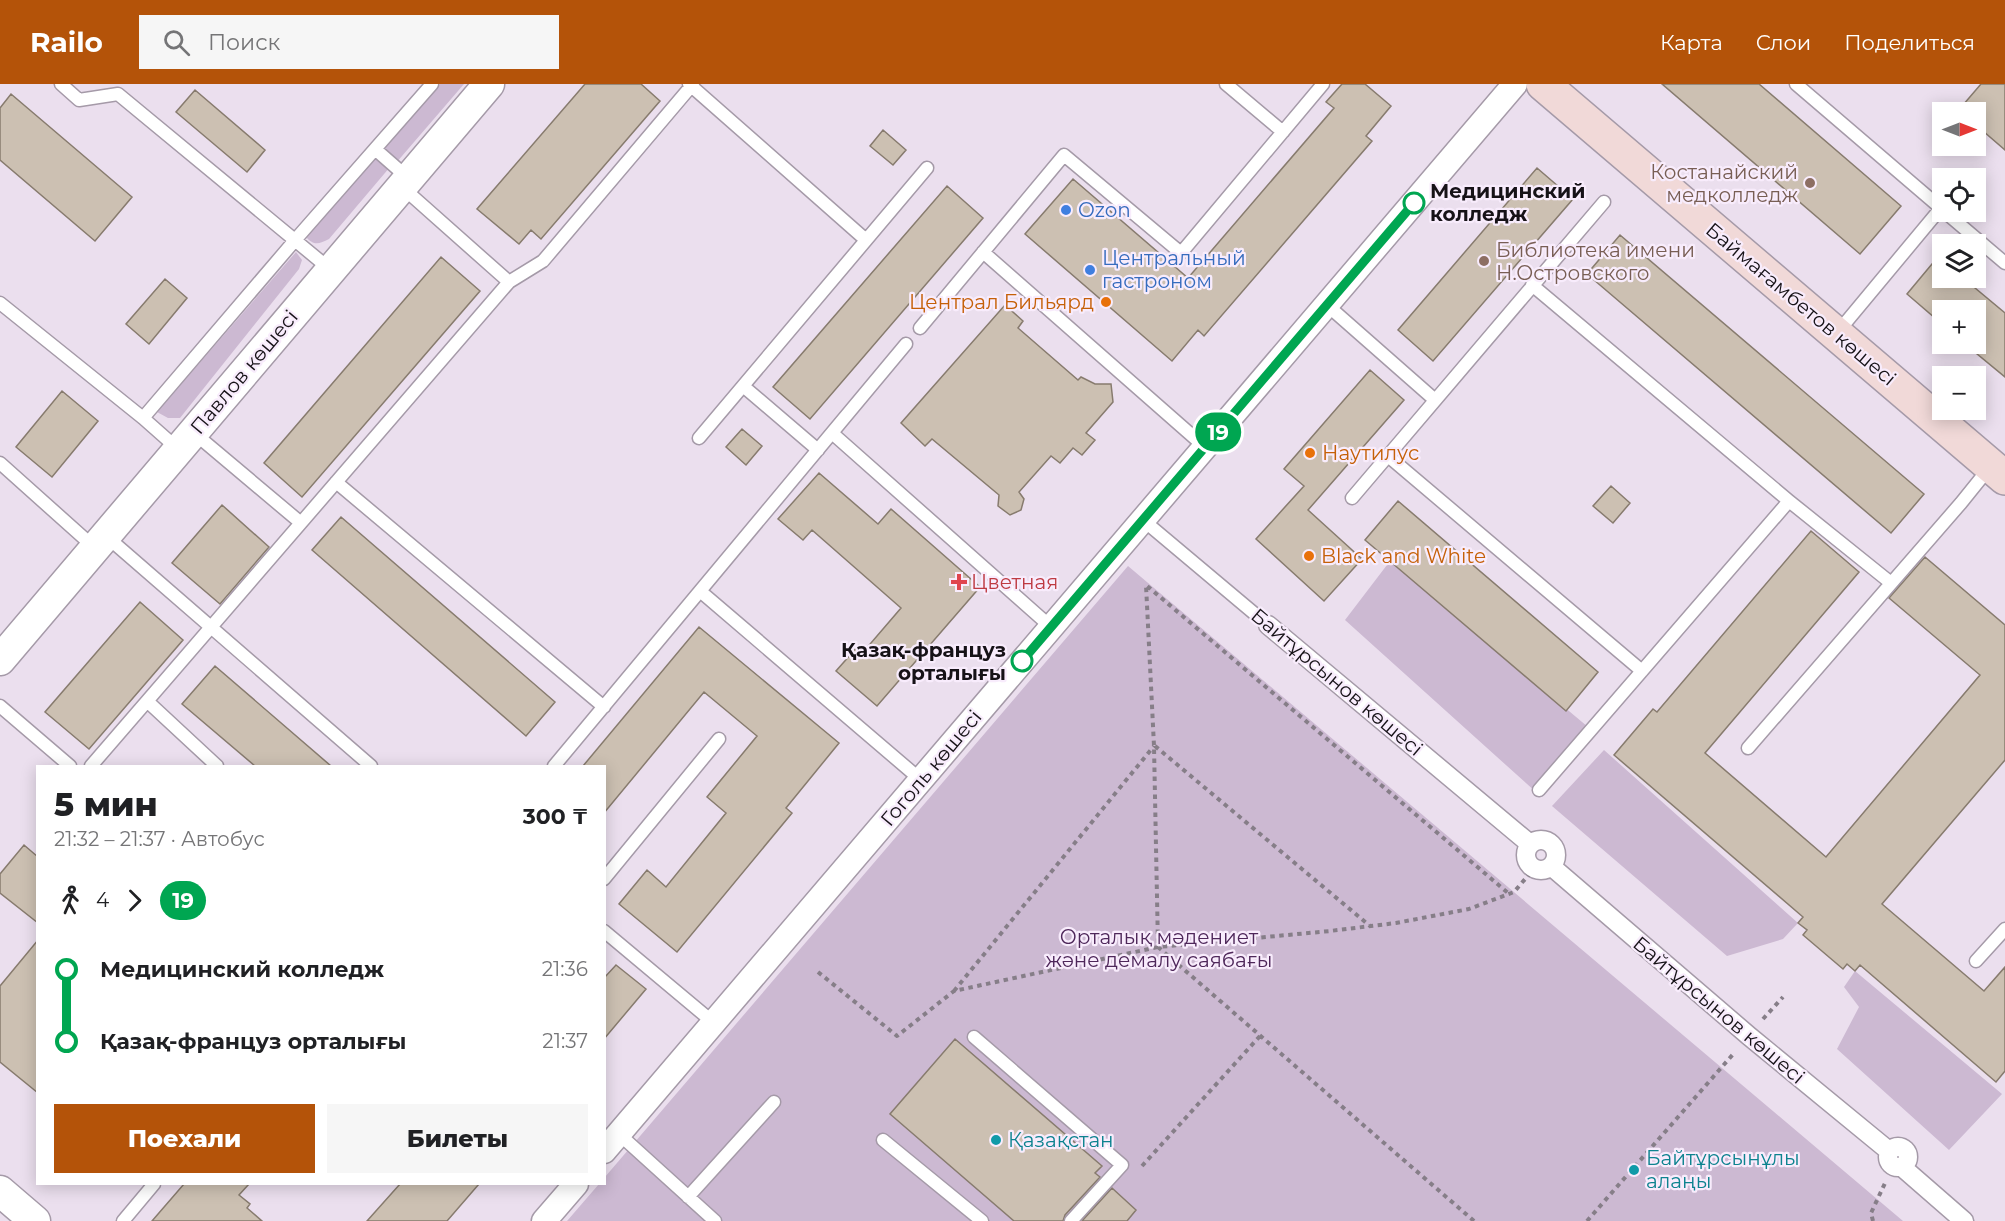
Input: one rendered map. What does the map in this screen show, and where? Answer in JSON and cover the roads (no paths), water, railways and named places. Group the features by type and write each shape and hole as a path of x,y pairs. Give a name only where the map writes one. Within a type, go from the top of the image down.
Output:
{"main road":[{"name":"Баймағамбетов көшесі","path":"1543,84 1998,472"}],"street":[{"name":"Павлов көшесі","path":"0,660 489,84"},
{"name":"Гоголь көшесі","path":"612,1142 1515,84"},
{"name":"Байтұрсынов көшесі","path":"1268,625 1530,844 1544,840 1552,845 1555,849 1555,859 1543,867 1749,1036 1964,1221"},
{"path":"1530,844 1527,848 1527,861 1543,867"},
{"path":"544,1221 575,1185"},
{"path":"0,1191 35,1221"}],"lane":[{"path":"61,84 80,100 118,94 331,270"},
{"path":"143,418 432,84"},
{"path":"1226,84 1283,132"},
{"path":"920,328 1064,155 1180,253 1323,84"},
{"path":"1796,84 1932,201"},
{"path":"92,765 509,282 543,261 691,85 866,240"},
{"path":"375,149 405,183 509,282"},
{"path":"699,438 927,168"},
{"path":"1352,498 1604,202"},
{"path":"1836,334 1933,222"},
{"path":"1957,222 2005,263"},
{"path":"983,252 1205,447"},
{"path":"1532,285 1789,501 1891,583"},
{"path":"0,303 143,418 185,441 301,523"},
{"path":"1327,305 1435,400"},
{"path":"555,765 906,344"},
{"path":"742,386 818,450"},
{"path":"832,433 1051,627"},
{"path":"1388,456 1642,671"},
{"path":"0,463 211,627 370,765"},
{"path":"1748,748 1891,583 1998,472"},
{"path":"336,482 604,707"},
{"path":"1539,790 1789,501"},
{"name":"Байтұрсынов көшесі","path":"1143,520 1268,625"},
{"path":"700,591 921,780"},
{"path":"147,702 216,765"},
{"path":"0,706 69,765"},
{"path":"606,877 718,739"},
{"path":"1976,961 2005,929"},
{"path":"606,933 714,1023"},
{"path":"974,1037 1122,1165 1071,1221"},
{"path":"688,1197 774,1102"},
{"path":"883,1140 982,1221"},
{"path":"612,1142 688,1197 715,1221"},
{"path":"123,1221 153,1185"}],"place":[{"name":"Костанайский медколледж","path":"1810,183"},
{"name":"Медицинский колледж","path":"1414,203"},
{"name":"Ozon","path":"1066,210"},
{"name":"Библиотека имени Н.Островского","path":"1484,261"},
{"name":"Центральный гастроном","path":"1090,270"},
{"name":"Централ Бильярд","path":"1106,302"},
{"name":"Наутилус","path":"1310,453"},
{"name":"Black and White","path":"1309,556"},
{"name":"Цветная","path":"959,582"},
{"name":"Қазақ-француз орталығы","path":"1022,661"},
{"name":"Қазақстан","path":"996,1140"},
{"name":"Байтұрсынұлы алаңы","path":"1634,1170"}],"park label":[{"name":"Орталық мәдениет және демалу саябағы","path":"1159,948"}]}
